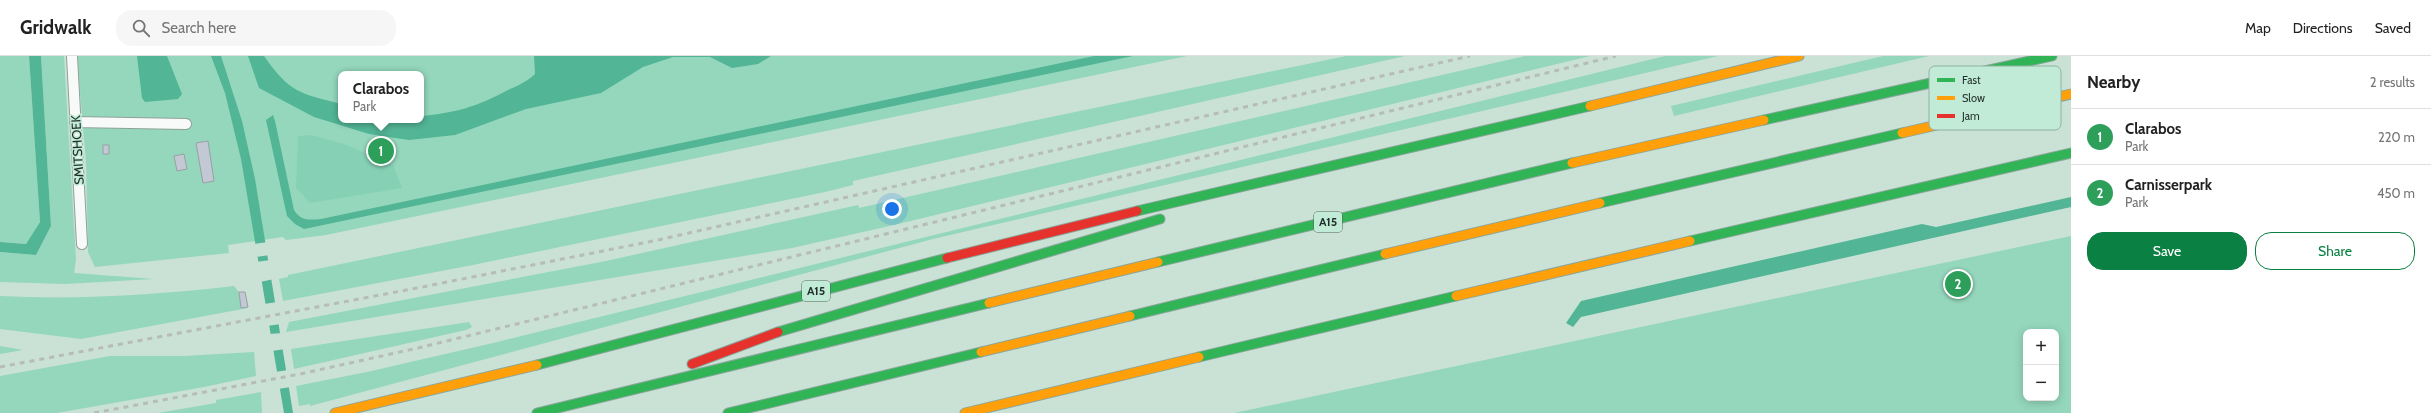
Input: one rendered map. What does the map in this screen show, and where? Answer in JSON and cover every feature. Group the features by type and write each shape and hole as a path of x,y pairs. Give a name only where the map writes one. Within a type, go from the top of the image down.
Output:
{"highway":[{"name":"A15","path":"335,413 538,365 1058,229 1298,175 1799,56"},
{"name":"A15","path":"2007,66 2052,56"},
{"name":"A15","path":"537,413 1514,176 1929,83"},
{"path":"2061,96 2071,94"},
{"path":"728,413 1504,226 1929,127"},
{"path":"965,413 1897,192 2071,153"},
{"name":"A15","path":"1201,206 1298,175"},
{"name":"A15","path":"605,397 778,331 885,298 1089,242 1171,216"}],"lane":[{"name":"SMITSHOEK","path":"72,56 82,244"},
{"path":"75,122 186,124"}],"shaded area":[{"path":"0,56 29,56 40,222 26,244 0,242"},
{"path":"29,56 41,56 51,226 36,255 0,252 0,242 26,244 40,222"},
{"path":"41,56 64,56 76,260 74,273 154,279 65,284 0,282 0,252 36,255 51,226"},
{"path":"77,56 1187,56 326,235 286,240 283,237 228,245 229,253 95,267 88,252 86,162"},
{"path":"137,56 167,56 182,94 178,99 145,102 142,98"},
{"path":"211,56 221,56 242,121 255,179 293,413 284,413 241,159 225,93"},
{"path":"248,56 264,56 281,78 296,90 338,103 338,123 424,123 424,116 455,111 475,105 495,97 524,82 535,74 534,56 771,56 758,64 732,68 710,57 673,57 643,67 601,93 526,109 455,135 409,140 369,134 314,117 259,88"},
{"path":"1094,56 1133,56 304,229 295,224 287,216 266,120 273,115 294,210 302,218 312,220"},
{"path":"1346,56 1405,56 853,181 853,185 825,192 473,265 283,301 279,279 288,277 288,275"},
{"path":"1525,56 1590,56 894,225 792,248 286,332 289,322 606,261 858,205 859,208"},
{"path":"1665,56 1718,56 933,239 310,406 310,404 299,406 296,386 367,372 493,343"},
{"path":"1883,56 1929,56 1674,116 1671,106"},
{"path":"311,135 344,144 393,165 402,188 310,203 296,188 298,136"},
{"path":"2071,197 2071,207 1581,317 1573,327 1566,323 1581,301 1922,224 1936,227"},
{"path":"2071,236 2071,413 1234,413"},
{"path":"234,286 239,292 241,308 248,308 81,339 0,329 0,296 117,296"},
{"path":"469,322 472,327 466,330 294,369 291,349"},
{"path":"0,346 23,350 0,354"},
{"path":"254,352 256,376 204,387 57,413 0,413 0,376 110,356 184,356"},
{"path":"261,392 262,413 158,413 216,403 216,400"}],"pier":[{"path":"268,242 270,255 256,257 254,244"},
{"path":"270,260 274,279 260,282 256,262"},
{"path":"277,302 281,324 267,326 264,304"},
{"path":"283,333 285,349 272,351 269,334"},
{"path":"288,370 291,387 278,389 275,372"}],"building":[{"path":"208,141 214,181 203,183 196,143"},
{"path":"103,145 109,145 109,154 103,154"},
{"path":"184,154 187,169 177,171 174,156"},
{"path":"239,292 245,292 248,307 241,308"}],"railway":[{"path":"0,367 417,288 658,240 1470,56"},
{"path":"94,413 300,374 418,348 1616,56"}],"traffic: fast":[{"path":"2007,66 2052,56"},
{"path":"1764,120 1929,83"},
{"path":"1137,211 1590,106"},
{"path":"1600,203 1902,133"},
{"path":"1690,241 2071,153"},
{"path":"1158,262 1572,163"},
{"path":"778,332 1160,219"},
{"path":"1130,316 1385,254"},
{"path":"537,365 947,258"},
{"path":"1199,357 1456,296"},
{"path":"537,413 989,303"},
{"path":"728,413 981,352"}],"traffic: slow":[{"path":"1590,106 1799,56"},
{"path":"2061,96 2071,94"},
{"path":"1572,163 1764,120"},
{"path":"1902,133 1929,127"},
{"path":"1385,254 1600,203"},
{"path":"1456,296 1690,241"},
{"path":"989,303 1158,262"},
{"path":"981,352 1130,316"},
{"path":"965,413 1199,357"},
{"path":"335,413 537,365"}],"traffic: jam":[{"path":"947,258 1137,211"},
{"path":"692,364 778,332"}],"place":[{"name":"Clarabos","path":"381,151"},
{"name":"Carnisserpark","path":"1958,284"}]}
